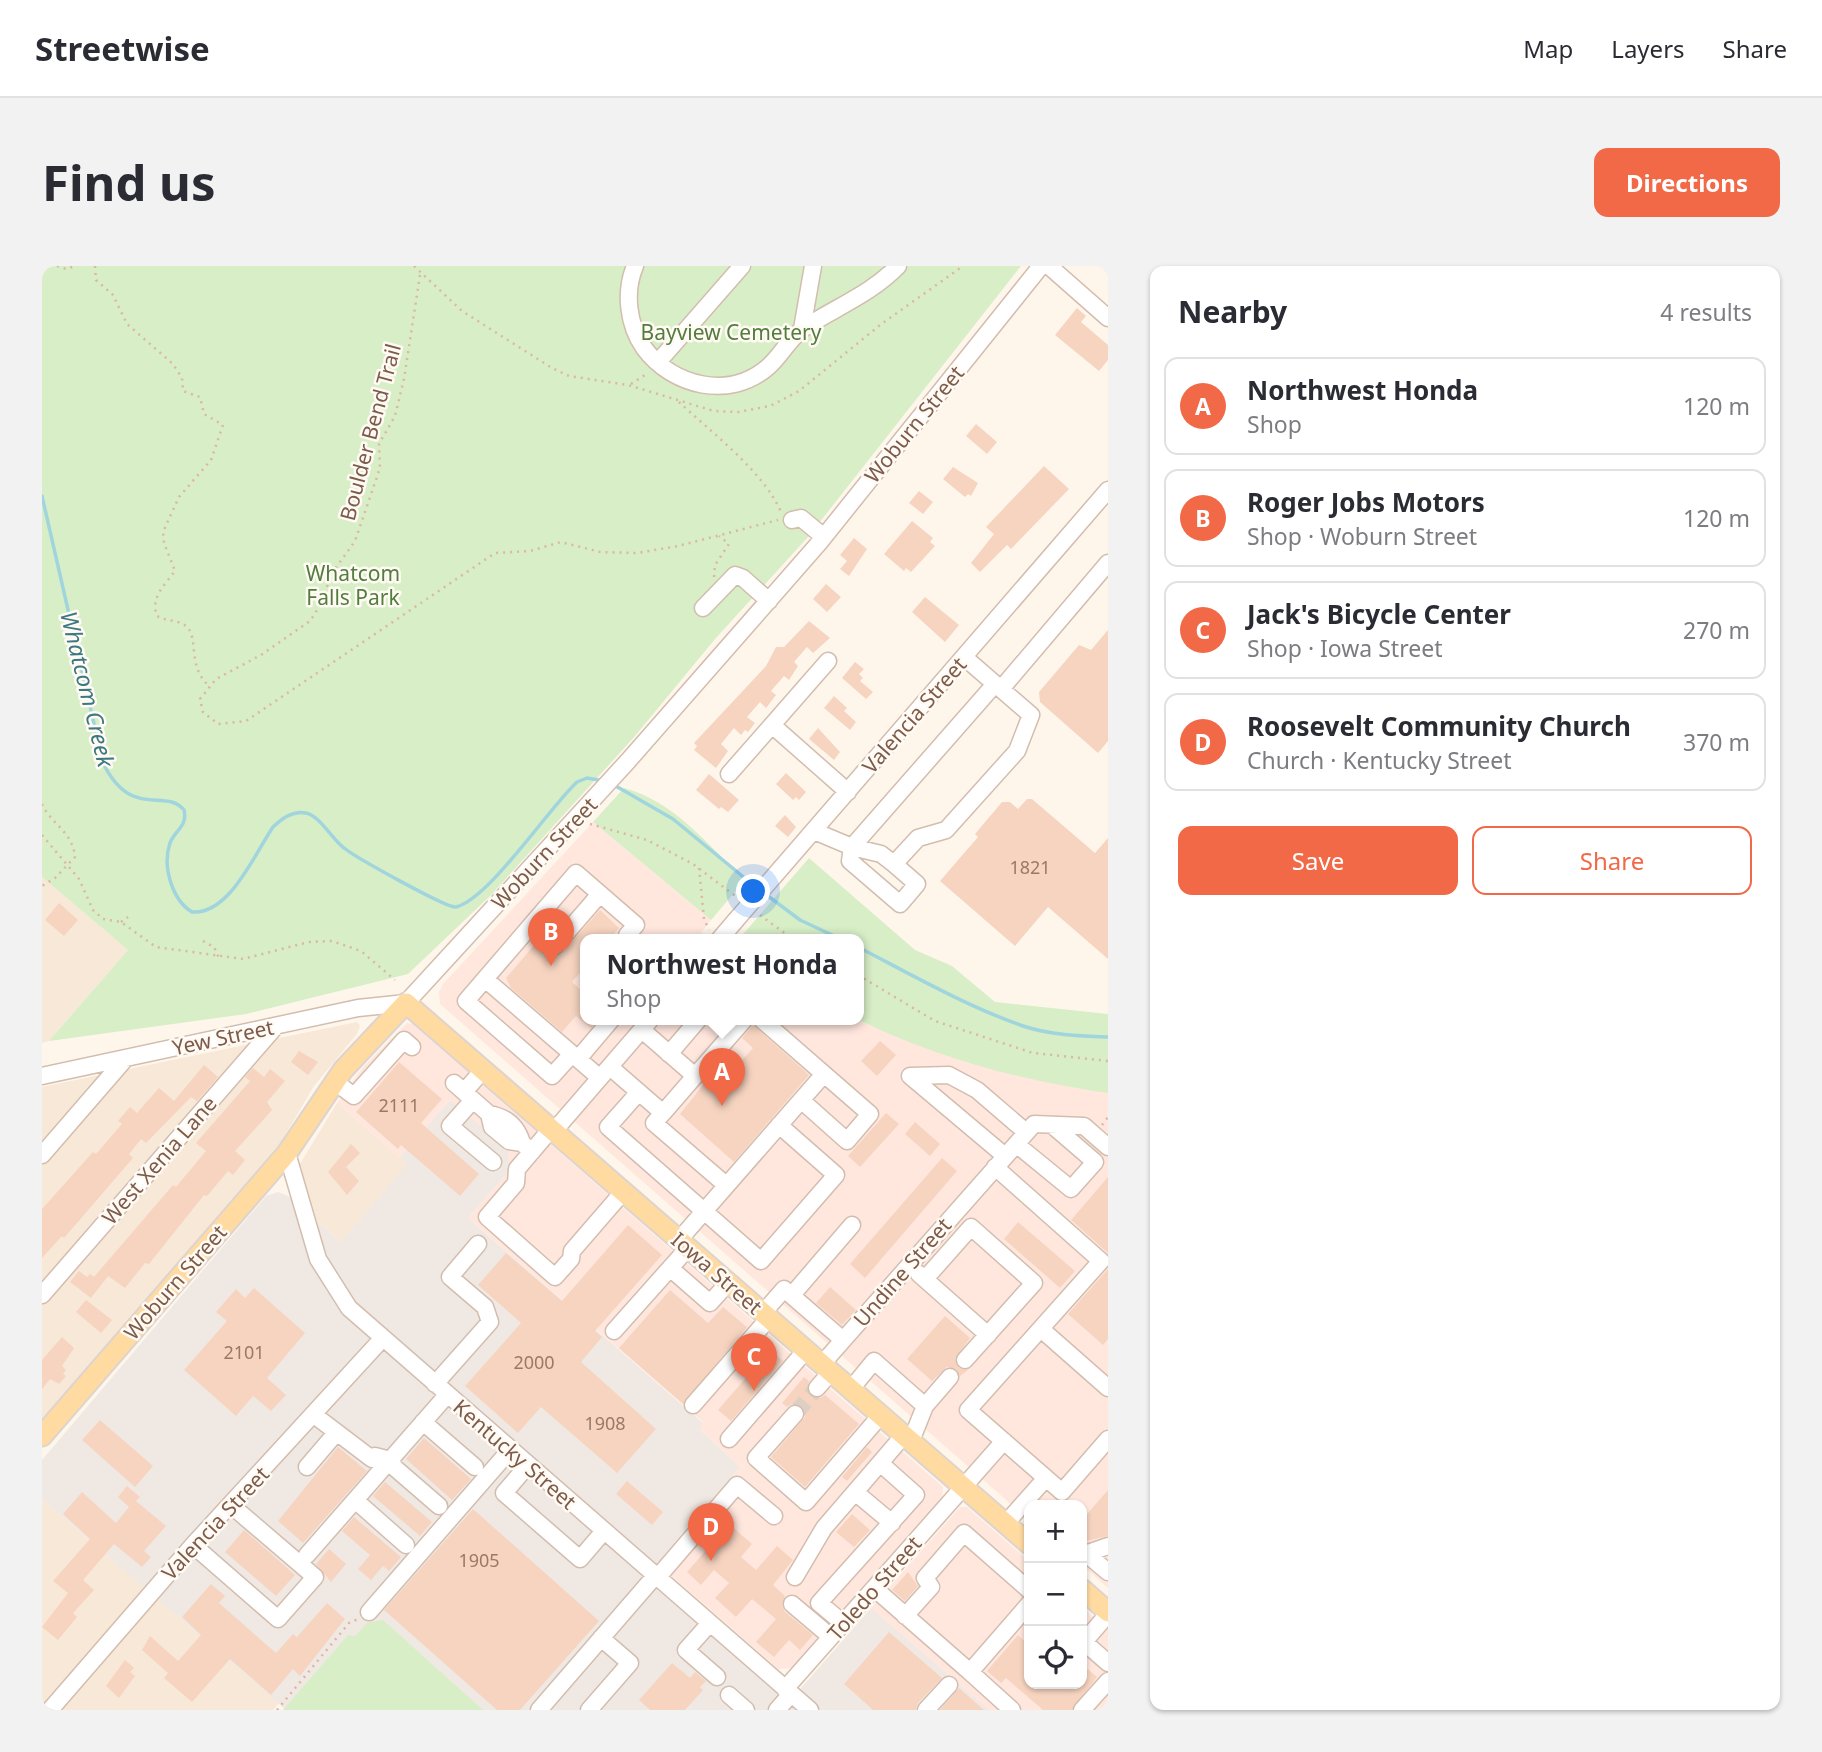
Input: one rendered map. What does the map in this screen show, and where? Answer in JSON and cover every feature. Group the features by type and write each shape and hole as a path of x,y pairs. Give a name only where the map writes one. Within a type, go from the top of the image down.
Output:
{"main road":[{"name":"Iowa Street","path":"406,1003 1024,1539"},
{"name":"Woburn Street","path":"42,1436 287,1153 335,1082 406,1003"},
{"path":"1087,1594 1108,1613"}],"street":[{"path":"635,266 628,294 631,318 638,339 658,362 700,385 736,384 765,370 802,329 871,290 898,266"},
{"path":"658,362 742,266"},
{"path":"802,329 813,266"},
{"name":"Woburn Street","path":"406,1003 585,816 628,761 824,537 1041,266"},
{"path":"1049,266 1108,318"},
{"name":"Valencia Street","path":"719,934 736,920 964,657 1102,508 1108,490"},
{"path":"792,520 801,518 824,537"},
{"path":"814,831 852,847 881,854 894,864 917,884 900,904 850,861 852,847 1108,564"},
{"path":"703,608 732,576 740,576 769,601"},
{"path":"894,864 918,838 946,830 1017,751 1031,715 964,657"},
{"path":"729,774 828,660"},
{"path":"772,725 848,792"},
{"path":"606,1025 552,1076 466,1001 576,873 636,925 630,934"},
{"path":"532,925 555,946 600,894"},
{"path":"485,979 575,1056 639,1092 663,1113"},
{"name":"Yew Street","path":"42,1076 358,1009 406,1003"},
{"path":"623,1192 572,1251 570,1259 555,1276 487,1217 516,1183 517,1169 527,1148 553,1130 646,1025 669,1054 695,1076"},
{"path":"669,1054 694,1025"},
{"path":"726,1185 654,1122 740,1025"},
{"path":"768,1025 870,1114 847,1140 801,1100"},
{"name":"West Xenia Lane","path":"42,1294 276,1026"},
{"path":"335,1082 354,1096 404,1040 412,1046"},
{"path":"42,1155 126,1058"},
{"path":"483,1070 464,1092 450,1126 493,1162"},
{"path":"614,1331 670,1268 704,1211 824,1074"},
{"path":"1052,1125 1095,1161 1071,1189 976,1090 948,1075 910,1076 1101,1261 968,1410 1062,1492 1108,1439"},
{"path":"464,1092 489,1114 492,1127 509,1141 527,1148"},
{"path":"639,1092 608,1127 761,1261 836,1175 779,1125"},
{"path":"1021,1138 1034,1124 1084,1126 1108,1147"},
{"name":"Undine Street","path":"817,1388 844,1340 1021,1138"},
{"name":"Kentucky Street","path":"287,1153 311,1239 326,1277 349,1308 810,1710"},
{"path":"792,1295 852,1225"},
{"path":"926,1279 971,1227 1034,1283 965,1360"},
{"path":"307,1555 423,1422 441,1390 490,1322 485,1307 450,1277 478,1244"},
{"path":"909,1265 988,1335"},
{"path":"670,1268 710,1303 728,1283"},
{"path":"693,1405 784,1289 844,1340"},
{"path":"1041,1329 1107,1385"},
{"name":"Valencia Street","path":"50,1710 193,1545 232,1506 382,1339"},
{"path":"729,1438 806,1350"},
{"path":"851,1389 874,1362 925,1406"},
{"path":"795,1577 824,1528 880,1463 908,1438 925,1406 950,1377"},
{"path":"795,1414 756,1458 806,1502 881,1415"},
{"path":"314,1415 372,1459 375,1456 390,1460 395,1468 439,1506"},
{"path":"423,1422 475,1466"},
{"path":"307,1467 336,1433"},
{"name":"Toledo Street","path":"777,1710 788,1691 842,1623 1004,1441"},
{"path":"369,1612 510,1450"},
{"path":"842,1623 819,1603 916,1495 880,1463"},
{"path":"528,1465 504,1493 580,1559 604,1531"},
{"path":"1006,1523 1046,1478"},
{"path":"539,1710 737,1485 774,1516"},
{"path":"855,1492 892,1523"},
{"path":"355,1500 407,1545"},
{"path":"193,1545 278,1619 315,1577 232,1506"},
{"path":"905,1616 931,1587 925,1578 964,1533 1024,1586"},
{"path":"1087,1552 1108,1546"},
{"path":"865,1554 887,1573"},
{"path":"1087,1556 1108,1572"},
{"path":"874,1588 1012,1710"},
{"path":"792,1604 831,1637"},
{"path":"970,1672 1024,1610"},
{"path":"1087,1636 1108,1613"},
{"path":"710,1623 686,1650 717,1677"},
{"path":"589,1710 630,1663 601,1638"},
{"path":"1087,1644 1108,1662"},
{"path":"1083,1710 1108,1681"},
{"path":"926,1710 949,1685"},
{"path":"729,1695 746,1710"}],"path":[{"path":"57,266 66,269 75,266"},
{"path":"95,266 96,280 113,295 127,324 173,364 182,378 185,394 200,397 201,411 223,425 222,435 211,460 179,497 163,532 164,543 175,570 161,587 155,606 157,616 188,628 193,636 193,655 200,676 208,685 200,699 201,705 211,720 228,725 246,721 495,553 530,551 561,542 600,552 637,553 719,536 753,524 792,520"},
{"path":"414,266 420,275 462,311 540,362 569,376 628,385 714,411 738,412 784,401 880,325 963,266"},
{"name":"Boulder Bend Trail","path":"208,685 261,655 310,621 323,601 330,576 355,541 380,468 379,444 395,416 404,379 420,275"},
{"path":"628,385 643,379 658,362"},
{"path":"676,400 761,482 776,500 782,514 792,520"},
{"path":"719,536 729,544 713,571 713,577 722,585"},
{"path":"42,804 61,825 74,848 75,857 42,886"},
{"path":"585,816 647,840 699,868 738,898"},
{"path":"42,835 69,864 93,910 103,919 121,922 156,947 219,958 243,959 309,942 332,941 361,951 395,980"},
{"path":"699,868 704,919 713,934"},
{"path":"758,913 786,934"},
{"path":"121,922 128,917"},
{"path":"203,941 214,947 219,958"},
{"path":"864,978 935,1021 1033,1053 1108,1061"},
{"path":"277,1710 349,1623 369,1612"}],"shaded area":[{"path":"593,822 711,920 702,934 580,934 580,1025 864,1025 864,1022 875,1028 1108,1066 1108,1588 1087,1569 1087,1500 1024,1500 1024,1516 440,1004 439,992 443,984"},
{"path":"42,877 128,950 49,1041 42,1043"},
{"path":"357,1022 360,1026 357,1034 314,1086 281,1142 42,1420 42,1087"},
{"path":"407,1023 413,1024 943,1487 942,1497 792,1668 778,1669 657,1563 740,1467 700,1430 703,1422 468,1218 509,1171 450,1100 399,1158 337,1103 364,1066"},
{"path":"450,1100 508,1150 509,1171 468,1218 703,1423 700,1430 740,1467 644,1578 788,1703 871,1608 989,1710 286,1710 42,1499 42,1460 266,1196 278,1192 288,1196 341,1242 407,1165 399,1158"},
{"path":"337,1103 408,1165 341,1242 317,1221 300,1164"},
{"path":"42,1499 279,1703 273,1710 42,1710"},
{"path":"960,1507 967,1507 1024,1557 1024,1689 1087,1689 1087,1611 1108,1630 1108,1710 938,1710 871,1608"}],"green space":[{"name":"Whatcom Falls Park","path":"42,266 1021,266 808,537 715,639 635,736 491,895 408,974 246,1014 49,1041 128,950 42,877"},
{"path":"624,788 642,794 675,814 745,880 711,920 593,822"},
{"path":"809,858 915,950 952,966 995,1002 1108,1014 1108,1093 1012,1075 949,1057 864,1022 864,934 743,934"},
{"path":"383,1620 483,1710 283,1710 348,1635 355,1636 367,1623"}],"building":[{"path":"1077,308 1086,316 1081,322 1108,345 1108,360 1099,371 1055,335"},
{"path":"976,424 997,442 987,454 966,436"},
{"path":"1044,466 1069,489 1011,549 1007,545 980,572 971,563 994,534 986,527"},
{"path":"953,467 978,483 971,496 968,494 965,497 943,479"},
{"path":"919,491 933,502 923,514 909,503"},
{"path":"912,521 933,538 930,542 935,546 911,572 906,568 904,571 884,554"},
{"path":"854,538 867,549 849,576 840,569 847,561 840,555"},
{"path":"826,584 841,597 827,612 813,599"},
{"path":"925,597 959,625 945,642 912,612"},
{"path":"809,621 830,638 813,653 807,647 794,662 798,666 789,680 784,676 771,691 776,695 766,708 760,702 747,717 755,723 748,732 745,730 741,735 734,728 721,744 728,751 716,768 694,750 697,746 694,743 766,666 776,647 784,647"},
{"path":"1108,630 1108,741 1098,753 1040,702 1039,692 1079,645 1091,650"},
{"path":"855,662 864,669 859,674 863,678 860,681 873,692 866,699 842,678"},
{"path":"834,696 847,708 844,711 856,722 850,730 824,708"},
{"path":"818,728 840,752 834,760 809,739"},
{"path":"786,773 806,792 799,800 796,797 793,800 776,784"},
{"path":"709,774 739,800 728,812 721,807 719,809 696,790"},
{"path":"1027,799 1032,799 1095,853 1108,838 1108,959 1048,907 1015,946 940,881 978,837 975,834 1002,802 1010,802 1018,809"},
{"path":"785,815 796,827 788,837 775,826"},
{"path":"59,903 78,920 64,936 45,920"},
{"path":"600,910 619,928 614,934 580,934 580,973 572,982 580,989 580,1019 576,1016 562,1032 511,988 506,978 536,943 552,956 561,954"},
{"path":"753,1025 809,1075 734,1162 680,1114 723,1060 733,1070 753,1048 742,1038"},
{"path":"880,1041 896,1055 877,1076 861,1061"},
{"path":"299,1051 318,1062 308,1075 291,1062"},
{"path":"399,1062 442,1099 421,1123 479,1174 460,1196 401,1145 398,1149 356,1112"},
{"path":"204,1065 218,1077 197,1101 191,1097 146,1143 141,1139 129,1154 133,1158 64,1238 62,1236 42,1258 42,1209 122,1124 118,1121 130,1107 137,1113 159,1088 174,1101"},
{"path":"253,1068 264,1077 270,1069 285,1081 267,1102 272,1110 235,1151 245,1160 233,1175 228,1171 207,1196 204,1195 149,1264 145,1263 125,1288 108,1276 91,1298 70,1282 79,1271 87,1277 90,1274 94,1277 173,1185 176,1187 206,1151 196,1143 250,1081 245,1077"},
{"path":"886,1113 899,1124 860,1167 848,1156"},
{"path":"915,1122 940,1144 930,1156 905,1134"},
{"path":"351,1144 360,1153 346,1167 359,1181 347,1195 328,1172"},
{"path":"942,1158 957,1171 865,1278 850,1264"},
{"path":"1108,1177 1108,1253 1071,1220"},
{"path":"1018,1222 1075,1271 1060,1288 1004,1239"},
{"path":"628,1225 662,1255 595,1331 602,1337 581,1362 656,1429 617,1473 541,1407 518,1433 465,1386 521,1323 478,1285 506,1253 562,1301"},
{"path":"1108,1269 1108,1339 1103,1345 1068,1314"},
{"path":"830,1287 856,1310 842,1325 816,1303"},
{"path":"254,1288 305,1333 267,1378 286,1395 271,1411 253,1396 236,1416 184,1370 227,1321 216,1312 236,1289 245,1298"},
{"path":"670,1290 708,1323 723,1307 747,1327 683,1404 619,1348"},
{"path":"86,1300 112,1320 101,1333 76,1312"},
{"path":"945,1316 970,1338 955,1359 959,1368 968,1370 960,1376 956,1369 947,1367 932,1381 907,1359"},
{"path":"62,1337 74,1348 62,1366 66,1370 63,1374 66,1376 59,1384 50,1379 42,1389 42,1360"},
{"path":"770,1350 783,1361 731,1421 718,1410"},
{"path":"804,1377 809,1381 807,1391 811,1396 820,1398 825,1395 859,1424 805,1487 771,1457 805,1417 801,1406 792,1404 787,1407 782,1403"},
{"path":"100,1420 153,1466 135,1487 82,1440"},
{"path":"424,1438 471,1479 452,1500 406,1459"},
{"path":"338,1447 367,1471 303,1543 278,1521"},
{"path":"867,1447 872,1452 847,1481 842,1477"},
{"path":"627,1481 663,1512 652,1525 616,1494"},
{"path":"385,1482 432,1522 420,1536 373,1496"},
{"path":"127,1486 140,1497 136,1501 166,1526 144,1551 151,1557 142,1567 114,1544 83,1580 94,1590 73,1613 77,1617 58,1640 42,1627 68,1593 53,1581 90,1539 63,1514 82,1492 116,1523 129,1507 118,1497"},
{"path":"1108,1490 1108,1536 1087,1541 1087,1514"},
{"path":"473,1509 599,1621 520,1710 497,1710 384,1610"},
{"path":"852,1514 870,1530 854,1547 836,1532"},
{"path":"354,1517 401,1557 389,1571 383,1566 371,1580 358,1569 370,1555 342,1531"},
{"path":"729,1524 752,1544 741,1557 756,1570 777,1546 793,1560 773,1585 785,1596 782,1605 785,1612 813,1635 800,1650 789,1640 774,1657 756,1642 776,1619 752,1599 736,1617 715,1598 729,1583 714,1570 701,1585 687,1572"},
{"path":"244,1530 295,1575 276,1596 225,1552"},
{"path":"329,1549 346,1564 331,1582 316,1564"},
{"path":"908,1572 918,1586 905,1601 892,1590"},
{"path":"211,1584 225,1596 219,1603 276,1653 293,1634 297,1637 327,1603 345,1619 300,1676 293,1669 271,1695 230,1659 192,1702 164,1678 168,1673 142,1650 150,1636 178,1661 201,1635 182,1617"},
{"path":"889,1632 942,1678 918,1703 916,1710 873,1710 844,1684"},
{"path":"1018,1635 1024,1640 1024,1689 1087,1689 1087,1668 1097,1677 1072,1710 1043,1710 1006,1678 1001,1683 987,1671"},
{"path":"125,1660 134,1668 130,1672 135,1676 119,1698 106,1686"},
{"path":"672,1663 690,1678 695,1672 706,1681 700,1687 703,1690 685,1710 650,1710 639,1700"},
{"path":"959,1688 984,1710 940,1710"}],"waterway":[{"name":"Whatcom Creek","path":"42,496 103,763 114,781 125,792 147,800 167,801 184,810 183,824 170,843 167,862 174,891 192,912 218,904 229,894 273,827 288,816 301,812 316,818 339,844 352,853 420,892 456,907 485,888 577,782 587,778 604,781"},
{"name":"Whatcom Creek","path":"614,785 673,819 758,889"},
{"name":"Whatcom Creek","path":"764,893 800,920 830,934"},
{"name":"Whatcom Creek","path":"864,950 960,1000 1023,1026 1054,1033 1108,1037"}],"tunnel":[{"path":"795,1414 817,1388"}],"place":[{"name":"Roger Jobs Motors","path":"551,966"},
{"name":"Northwest Honda","path":"722,1106"},
{"name":"Jack's Bicycle Center","path":"754,1391"},
{"name":"Roosevelt Community Church","path":"711,1561"}],"park label":[{"name":"Bayview Cemetery","path":"731,332"}]}
